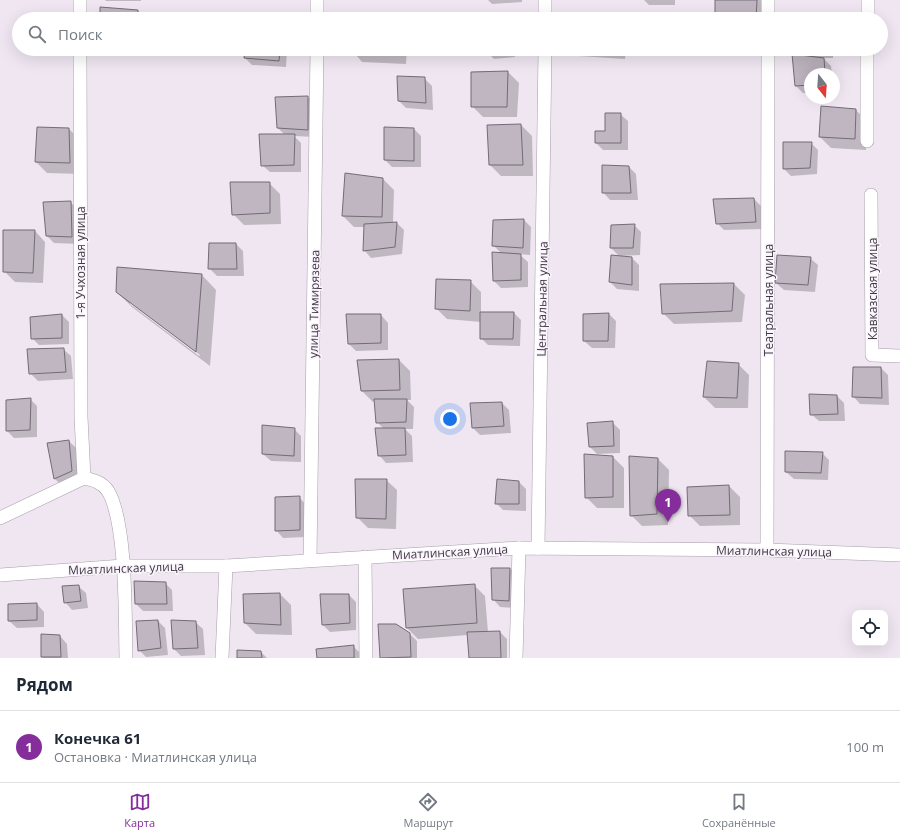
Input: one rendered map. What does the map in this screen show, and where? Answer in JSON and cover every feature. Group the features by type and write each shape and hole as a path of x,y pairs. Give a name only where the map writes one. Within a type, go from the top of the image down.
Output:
{"street":[{"path":"80,0 80,12"},
{"path":"317,12 318,0"},
{"path":"545,0 545,12"},
{"path":"768,0 768,12"},
{"path":"868,0 868,12"},
{"name":"1-я Учхозная улица","path":"80,56 80,417 84,478"},
{"name":"улица Тимирязева","path":"310,560 317,56"},
{"name":"Центральная улица","path":"538,548 545,56"},
{"name":"Театральная улица","path":"767,550 768,56"},
{"path":"867,56 867,141"},
{"name":"Кавказская улица","path":"872,195 872,355 900,356"},
{"path":"0,518 84,478 96,481 108,490 117,514 123,566 126,658"},
{"path":"516,658 519,548"},
{"name":"Миатлинская улица","path":"0,575 123,566 226,566 519,548 767,550 900,555"},
{"path":"364,557 366,658"},
{"path":"222,658 226,566"}],"building":[{"path":"715,0 757,0 756,12 715,12"},
{"path":"100,7 138,10 138,12 100,12"},
{"path":"244,56 279,56 279,61 244,58"},
{"path":"792,56 824,58 825,68 804,68 804,85 795,86"},
{"path":"508,71 507,107 471,107 471,72"},
{"path":"397,76 425,77 426,103 398,101"},
{"path":"308,96 308,130 277,128 275,97"},
{"path":"821,106 856,109 855,139 819,137"},
{"path":"605,113 621,113 621,143 595,143 595,131 605,131"},
{"path":"521,124 523,165 489,165 487,125"},
{"path":"37,127 69,128 70,163 35,162"},
{"path":"384,127 414,128 414,161 384,160"},
{"path":"259,134 295,134 294,165 261,166"},
{"path":"783,142 812,142 810,168 783,169"},
{"path":"602,165 629,166 631,193 602,193"},
{"path":"345,173 383,178 382,217 342,216"},
{"path":"230,182 270,182 270,213 232,215"},
{"path":"754,198 756,222 716,224 713,199"},
{"path":"71,201 72,237 46,236 43,202"},
{"path":"524,219 523,248 492,246 493,220"},
{"path":"397,222 395,247 363,251 364,224"},
{"path":"635,224 633,248 610,248 611,225"},
{"path":"3,230 35,230 33,273 3,272"},
{"path":"209,243 236,243 237,269 208,269"},
{"path":"492,252 521,254 521,280 493,281"},
{"path":"611,255 632,257 632,285 609,282"},
{"path":"777,255 811,257 808,285 775,283"},
{"path":"117,267 202,274 196,352 116,292"},
{"path":"436,279 471,280 470,311 435,309"},
{"path":"734,283 732,311 662,314 660,284"},
{"path":"480,312 514,312 513,339 480,339"},
{"path":"609,313 608,341 583,341 583,314"},
{"path":"62,314 62,338 31,339 30,317"},
{"path":"346,314 381,314 381,343 348,344"},
{"path":"64,348 66,372 29,374 27,349"},
{"path":"399,359 400,390 361,391 357,360"},
{"path":"707,361 739,363 737,398 703,397"},
{"path":"853,367 881,367 882,398 852,397"},
{"path":"809,394 837,395 838,414 810,415"},
{"path":"31,398 30,430 6,431 6,400"},
{"path":"374,399 407,399 406,422 376,423"},
{"path":"502,402 504,426 472,428 470,403"},
{"path":"613,421 614,446 589,447 587,423"},
{"path":"262,425 295,428 294,456 262,454"},
{"path":"375,428 405,428 406,455 378,456"},
{"path":"69,440 72,471 54,479 47,443"},
{"path":"785,451 823,452 821,473 785,472"},
{"path":"584,454 613,456 613,497 585,498"},
{"path":"629,456 658,458 657,514 630,516"},
{"path":"355,479 387,479 386,519 356,518"},
{"path":"497,479 519,481 519,504 495,504"},
{"path":"729,485 730,515 688,516 687,487"},
{"path":"300,496 300,530 275,531 275,497"},
{"path":"491,568 510,568 509,601 492,600"},
{"path":"134,581 166,582 167,604 135,604"},
{"path":"475,584 477,623 406,628 403,589"},
{"path":"79,585 81,601 64,603 62,586"},
{"path":"280,593 281,625 244,623 243,594"},
{"path":"320,594 349,594 350,623 322,625"},
{"path":"37,603 37,620 8,621 8,604"},
{"path":"158,620 161,648 138,651 136,621"},
{"path":"171,620 196,621 198,648 173,649"},
{"path":"378,624 396,624 410,633 411,657 380,658"},
{"path":"500,631 501,658 469,658 467,632"},
{"path":"41,634 60,635 61,657 41,657"},
{"path":"354,645 354,658 317,658 316,649"},
{"path":"237,650 261,651 262,658 237,658"}],"place":[{"name":"Конечка 61","path":"668,522"}]}
